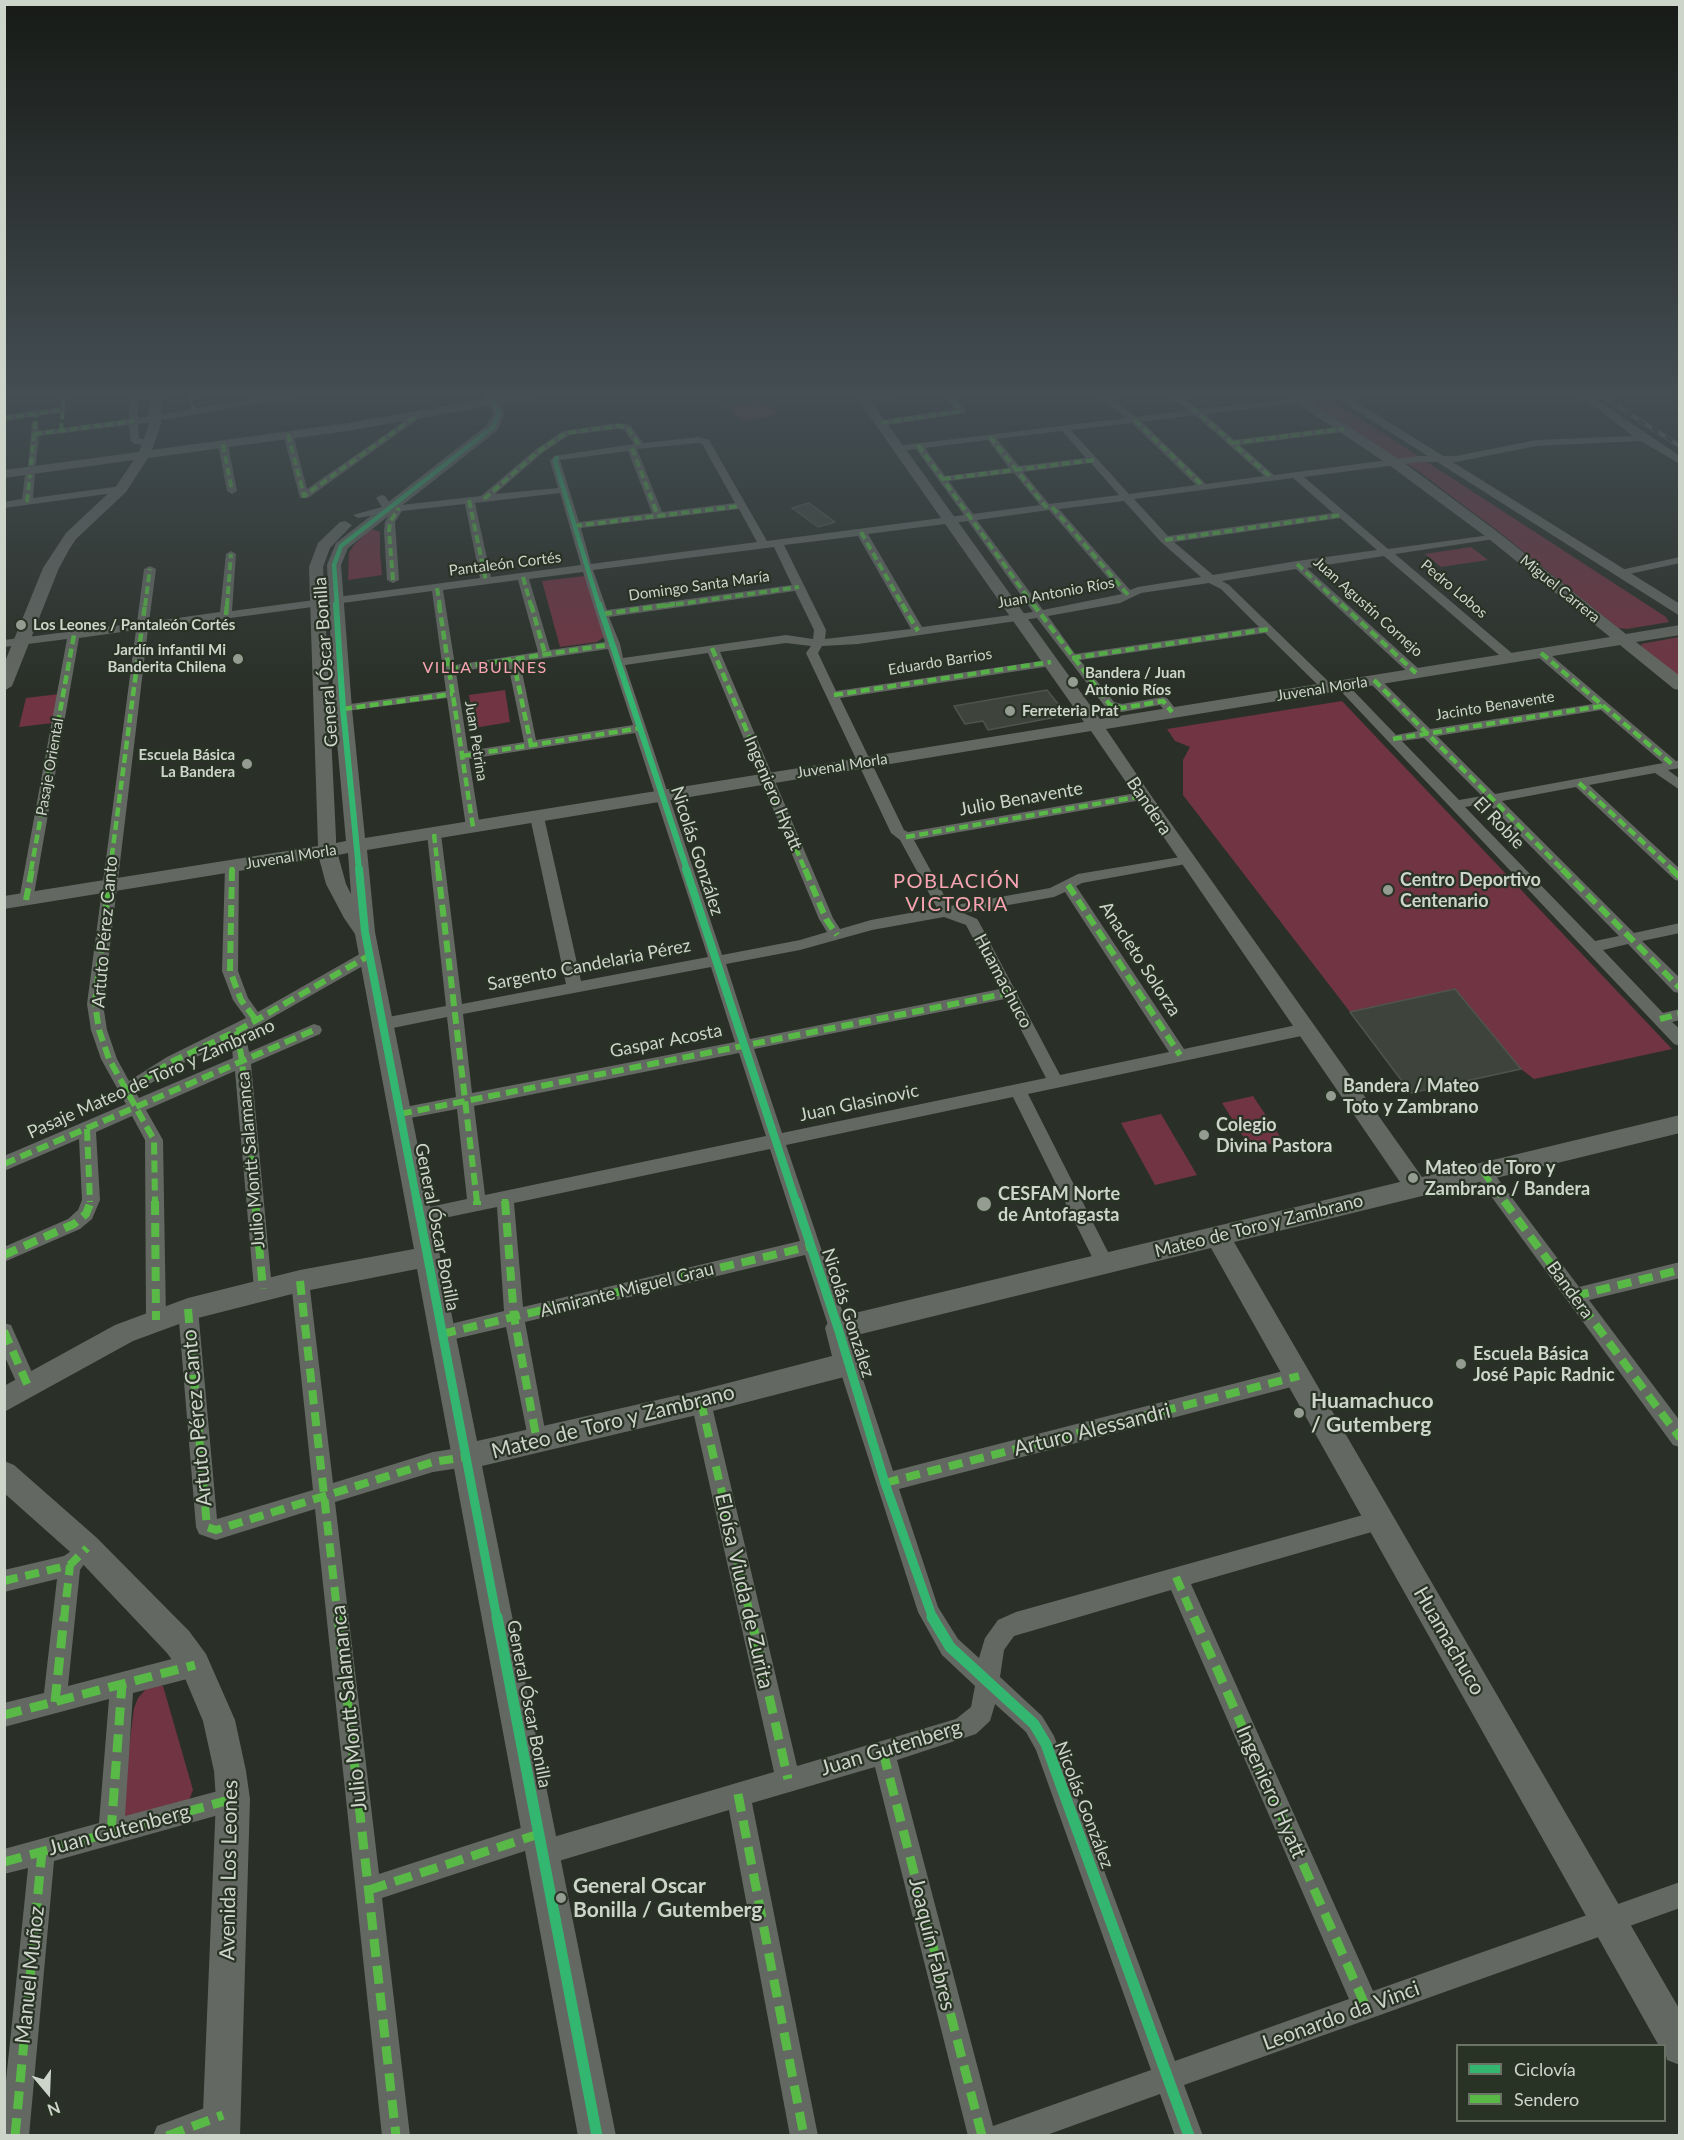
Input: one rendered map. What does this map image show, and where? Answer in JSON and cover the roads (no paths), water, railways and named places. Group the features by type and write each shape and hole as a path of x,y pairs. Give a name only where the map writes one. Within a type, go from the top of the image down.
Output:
{"street":[{"path":"27,502 28,494"},
{"path":"4,505 86,494"},
{"path":"4,686 51,568 71,536 116,494"},
{"name":"General Óscar Bonilla","path":"402,494 341,546 334,565 344,709 368,944 597,2136"},
{"path":"484,499 490,494"},
{"path":"393,580 389,505 530,494"},
{"name":"Nicolás González","path":"565,494 838,1328 885,1483 929,1612 950,1647 1034,1724 1046,1744 1190,2136"},
{"path":"651,494 658,516"},
{"path":"734,494 740,506 771,544 799,587 820,630 818,643 812,653 898,833 906,837 946,912"},
{"name":"Bandera","path":"931,494 1095,724 1186,860 1417,1188"},
{"path":"954,494 1072,658 1114,708 1163,701 1172,712"},
{"path":"1038,494 1128,596"},
{"name":"El Roble","path":"1125,494 1165,540 1209,578 1226,587 1269,629 1393,740 1680,1040"},
{"name":"Pantaleón Cortés","path":"4,644 1152,494"},
{"name":"Pedro Lobos","path":"1317,494 1510,658"},
{"name":"Miguel Carrera","path":"1437,494 1494,536 1680,685"},
{"path":"1494,494 1680,611"},
{"path":"469,500 486,581"},
{"name":"General Óscar Bonilla","path":"368,944 340,893 330,865 328,851 316,567 323,546 334,534 358,515 389,505"},
{"name":"Pantaleón Cortés","path":"574,526 740,506"},
{"path":"1165,540 1342,515"},
{"path":"861,532 918,631"},
{"name":"Juan Antonio Ríos","path":"620,662 786,639 818,643 858,640 1040,614 1120,600 1138,590 1297,564 1494,536"},
{"path":"226,615 231,554"},
{"path":"1620,573 1680,560"},
{"name":"Juan Agustín Cornejo","path":"1297,564 1416,673"},
{"name":"Artuto Pérez Canto","path":"150,569 95,1004 103,1043 113,1068 150,1130 155,1149 156,1320"},
{"path":"523,577 545,654"},
{"name":"Domingo Santa María","path":"603,614 799,587"},
{"name":"Juan Petrina","path":"437,588 473,827"},
{"path":"1072,658 1269,629"},
{"name":"Juvenal Morla","path":"4,903 1680,630"},
{"name":"Pasaje Oriental","path":"26,900 74,635"},
{"path":"449,669 614,644"},
{"name":"Ingeniero Hyatt","path":"712,648 826,919 837,935"},
{"path":"1541,653 1602,706 1676,764"},
{"path":"513,659 531,745"},
{"name":"Eduardo Barrios","path":"834,695 1050,662"},
{"name":"El Roble","path":"1374,680 1680,988"},
{"path":"344,709 453,694"},
{"name":"Jacinto Benavente","path":"1393,740 1602,706"},
{"path":"462,756 641,728"},
{"path":"1455,805 1676,764"},
{"path":"1657,768 1680,786"},
{"path":"1579,783 1680,877"},
{"name":"Julio Benavente","path":"906,837 1142,796"},
{"path":"537,817 575,988"},
{"path":"434,834 477,1205"},
{"name":"Sargento Candelaria Pérez","path":"383,1024 810,943 871,925 1054,892 1078,879 1186,860"},
{"path":"232,867 230,971 236,991 256,1020"},
{"name":"Anacleto Solorza","path":"1068,885 1180,1055"},
{"name":"Huamachuco","path":"946,912 972,922 1056,1082"},
{"path":"1591,947 1680,928"},
{"path":"126,1091 173,1061 256,1020 368,944"},
{"name":"Gaspar Acosta","path":"400,1114 1009,993"},
{"path":"1660,1019 1680,1014"},
{"name":"Juan Glasinovic","path":"420,1216 1306,1029"},
{"name":"Pasaje Mateo de Toro y Zambrano","path":"4,1164 314,1030"},
{"name":"Julio Montt Salamanca","path":"237,1031 242,1061 263,1289"},
{"path":"1018,1090 1105,1264"},
{"name":"Mateo de Toro y Zambrano","path":"838,1328 1680,1124"},
{"path":"4,1255 74,1224 86,1214 91,1200 87,1129"},
{"name":"Bandera","path":"1483,1172 1678,1434"},
{"path":"505,1199 514,1317 537,1442"},
{"name":"Huamachuco","path":"1217,1236 1299,1376 1680,2047"},
{"name":"Almirante Miguel Grau","path":"442,1334 811,1246"},
{"path":"4,1400 124,1333 188,1309 263,1289 428,1257"},
{"path":"1575,1296 1680,1270"},
{"name":"Julio Montt Salamanca","path":"300,1281 396,2136"},
{"name":"Artuto Pérez Canto","path":"188,1309 207,1527"},
{"path":"4,1330 28,1386"},
{"name":"Mateo de Toro y Zambrano","path":"207,1527 216,1530 433,1462 537,1442 848,1364"},
{"name":"Arturo Alessandri","path":"885,1483 1299,1376"},
{"name":"Eloísa Viuda de Zurita","path":"701,1402 788,1779"},
{"name":"Avenida Los Leones","path":"4,1474 79,1557 178,1642 195,1665 219,1720 228,1762 232,1799 222,2125"},
{"name":"Juan Gutenberg","path":"369,1890 540,1843 738,1794 968,1726 982,1713 993,1646 1006,1628 1016,1623 1381,1520"},
{"path":"4,1581 79,1557 55,1702"},
{"name":"Ingeniero Hyatt","path":"1176,1577 1366,2007"},
{"path":"4,1715 195,1665"},
{"path":"111,1833 122,1684"},
{"name":"Joaquín Fabres","path":"883,1752 982,2136"},
{"path":"738,1794 804,2136"},
{"name":"Juan Gutenberg","path":"4,1862 232,1799"},
{"name":"Manuel Muñoz","path":"15,2136 42,1851"},
{"name":"Leonardo da Vinci","path":"1003,2136 1680,1895"},
{"path":"167,2136 222,2125"}],"place":[{"name":"Los Leones / Pantaleón Cortés","path":"21,625"},
{"name":"Jardín infantil Mi Banderita Chilena","path":"238,659"},
{"name":"Bandera / Juan Antonio Ríos","path":"1073,682"},
{"name":"Ferreteria Prat","path":"1010,711"},
{"name":"Escuela Básica La Bandera","path":"247,764"},
{"name":"Centro Deportivo Centenario","path":"1388,890"},
{"name":"Bandera / Mateo Toto y Zambrano","path":"1331,1096"},
{"name":"Colegio Divina Pastora","path":"1204,1135"},
{"name":"Mateo de Toro y Zambrano / Bandera","path":"1413,1178"},
{"name":"CESFAM Norte de Antofagasta","path":"984,1204"},
{"name":"Escuela Básica José Papic Radnic","path":"1461,1364"},
{"name":"Huamachuco / Gutemberg","path":"1299,1413"},
{"name":"General Oscar Bonilla / Gutemberg","path":"561,1898"}],"district":[{"name":"VILLA BULNES","path":"485,668"},
{"name":"POBLACIÓN VICTORIA","path":"957,894"}]}
